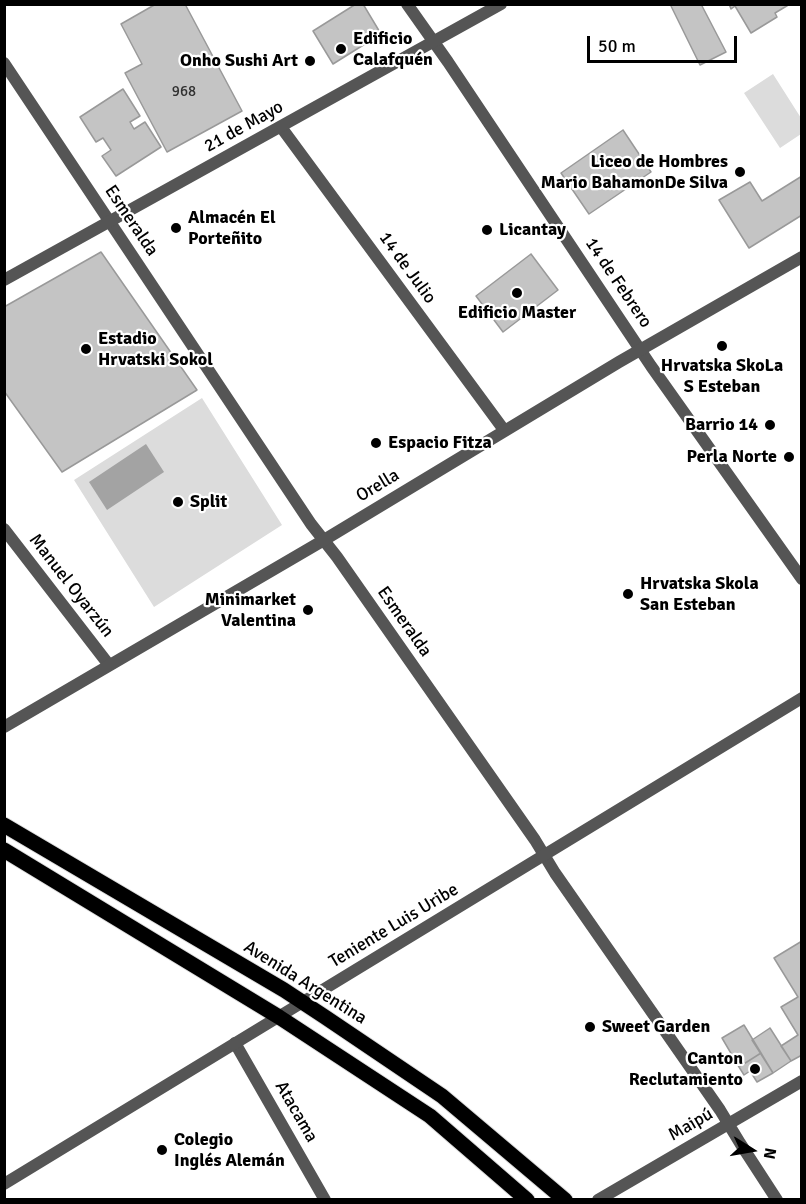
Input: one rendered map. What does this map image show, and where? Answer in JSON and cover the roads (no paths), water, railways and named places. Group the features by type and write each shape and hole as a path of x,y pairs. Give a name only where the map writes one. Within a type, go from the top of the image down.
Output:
{"main road":[{"name":"Avenida Argentina","path":"4,825 302,1002 442,1096 566,1200"},
{"path":"4,850 279,1017 430,1116 527,1200"}],"street":[{"name":"14 de Febrero","path":"407,4 640,350 801,579"},
{"name":"21 de Mayo","path":"4,280 501,4"},
{"name":"Esmeralda","path":"4,63 305,514 528,830 777,1200"},
{"name":"14 de Julio","path":"281,127 504,430"},
{"name":"Orella","path":"4,727 324,540 504,430 801,256"},
{"name":"Manuel Oyarzún","path":"4,529 109,665"},
{"name":"Teniente Luis Uribe","path":"4,1184 801,698"},
{"name":"Atacama","path":"235,1044 325,1200"},
{"name":"Maipú","path":"598,1200 801,1081"}],"place":[{"name":"Edificio Calafquén","path":"341,49"},
{"name":"Onho Sushi Art","path":"310,61"},
{"name":"Liceo de Hombres Mario BahamonDe Silva","path":"740,172"},
{"name":"Almacén El Porteñito","path":"176,228"},
{"name":"Licantay","path":"487,230"},
{"name":"Edificio Master","path":"517,293"},
{"name":"Hrvatska SkoLa S Esteban","path":"722,346"},
{"name":"Estadio Hrvatski Sokol","path":"86,349"},
{"name":"Barrio 14","path":"770,425"},
{"name":"Espacio Fitza","path":"376,443"},
{"name":"Perla Norte","path":"789,457"},
{"name":"Split","path":"178,502"},
{"name":"Hrvatska Skola San Esteban","path":"628,594"},
{"name":"Minimarket Valentina","path":"308,610"},
{"name":"Sweet Garden","path":"590,1027"},
{"name":"Canton Reclutamiento","path":"755,1069"},
{"name":"Colegio Inglés Alemán","path":"162,1150"}]}
